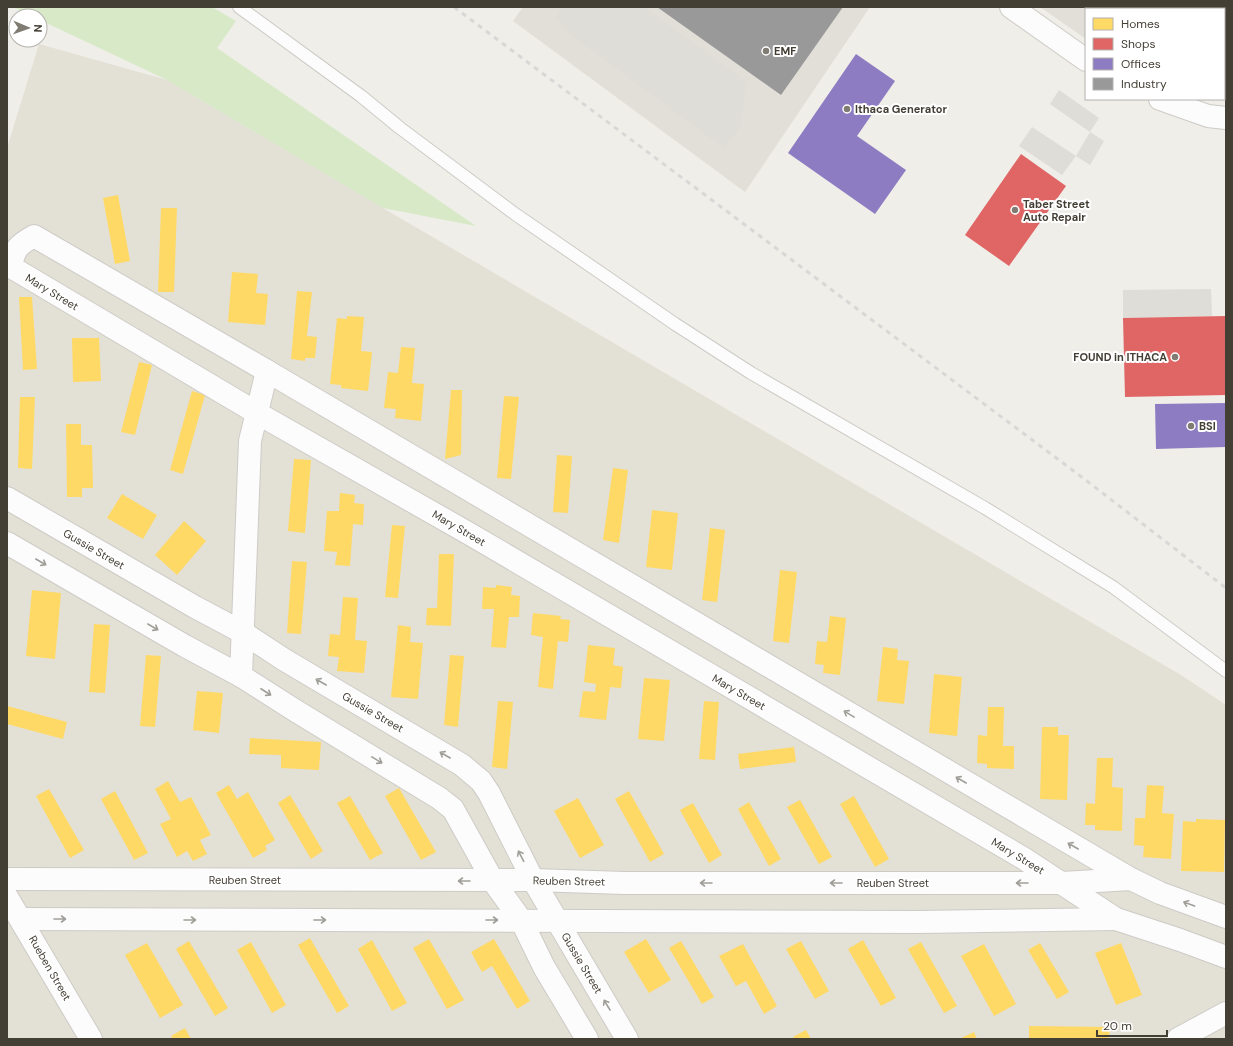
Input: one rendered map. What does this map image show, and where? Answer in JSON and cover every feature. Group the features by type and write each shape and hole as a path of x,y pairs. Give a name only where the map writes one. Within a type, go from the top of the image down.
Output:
{"street":[{"path":"1011,7 1085,59"},
{"path":"1163,100 1208,116 1226,118"},
{"name":"Mary Street","path":"1226,917 1160,893 1130,879 267,371 34,236 22,243 13,255 11,267 257,413 516,561 1023,858 1116,919 1226,957"},
{"path":"241,676 250,441 267,371"},
{"name":"Gussie Street","path":"7,498 188,603 242,632 283,659 462,765 481,782 489,793 533,880 626,1039"},
{"path":"7,543 185,646 241,676 439,798 452,809 493,881 521,920 544,967 587,1039"},
{"name":"Reuben Street","path":"7,880 533,880 624,883 1062,883 1130,879"},
{"name":"Rueben Street","path":"7,898 21,919 91,1039"},
{"path":"21,919 919,922 1116,919"},
{"path":"1178,1039 1226,1013"}],"lane":[{"path":"239,7 360,96 400,128 515,214 675,324 751,372 985,508 1113,587 1226,671"}],"shaded area":[{"path":"523,7 870,7 745,192 513,21"},
{"path":"563,7 644,7 746,81 741,126 724,148 567,32 556,18"},
{"path":"1040,7 1226,7 1226,100 1225,8 1085,8 1085,38"},
{"path":"48,47 167,80 1181,675 1226,705 1226,1039 7,1039 7,148 38,48 48,48"},
{"path":"1059,90 1099,118 1090,132 1050,104"},
{"path":"1032,127 1076,156 1062,175 1019,146"},
{"path":"1090,132 1104,141 1090,165 1076,156"},
{"path":"1211,289 1212,316 1123,318 1123,290"}],"green space":[{"path":"13,7 212,7 236,21 217,48 476,226 383,208 167,80 48,24 48,8"}],"building: Homes":[{"path":"118,195 130,261 115,264 103,198"},
{"path":"161,208 177,208 174,292 158,292"},
{"path":"232,272 258,274 256,293 268,294 265,325 228,322"},
{"path":"297,291 312,292 307,336 317,337 315,358 305,358 305,361 291,359"},
{"path":"19,297 32,297 37,369 23,370"},
{"path":"347,316 364,317 361,351 372,352 368,391 341,388 341,385 330,384 337,318 347,319"},
{"path":"72,338 99,338 101,381 73,382"},
{"path":"401,347 415,348 412,383 424,384 421,421 395,418 396,409 384,408 388,372 398,373"},
{"path":"139,362 152,365 135,435 121,432"},
{"path":"451,390 462,390 461,455 445,459"},
{"path":"192,391 205,395 183,474 170,470"},
{"path":"504,396 519,397 511,479 497,478"},
{"path":"20,397 35,397 32,469 18,468"},
{"path":"66,424 81,424 81,445 92,445 93,488 82,488 82,497 67,497"},
{"path":"557,455 572,456 568,513 553,512"},
{"path":"294,459 311,460 305,533 288,531"},
{"path":"613,468 628,470 619,543 603,540"},
{"path":"340,493 355,495 354,503 364,504 363,525 353,524 350,566 335,565 337,552 324,551 327,511 339,511"},
{"path":"122,494 157,515 143,539 107,518"},
{"path":"652,510 678,513 672,570 646,567"},
{"path":"184,521 206,541 177,575 155,555"},
{"path":"392,525 405,526 398,598 385,597"},
{"path":"710,528 725,530 717,602 702,600"},
{"path":"439,554 454,554 451,626 426,625 427,608 437,608"},
{"path":"292,561 307,562 301,634 287,633"},
{"path":"780,570 797,572 789,643 773,641"},
{"path":"496,585 512,587 511,595 520,596 519,617 509,617 506,648 491,647 494,609 482,609 483,587 496,588"},
{"path":"32,590 61,593 55,659 26,656"},
{"path":"343,597 358,598 355,640 367,641 364,673 337,671 339,657 328,656 330,634 340,635"},
{"path":"533,613 561,616 560,619 570,620 568,642 558,641 553,689 538,687 543,637 531,635"},
{"path":"830,616 846,618 840,675 823,673 824,665 815,664 817,641 827,642"},
{"path":"94,624 110,625 105,693 89,692"},
{"path":"398,625 411,627 410,642 423,643 418,699 391,697"},
{"path":"588,645 615,648 613,665 623,667 621,688 610,687 606,720 579,717 583,691 595,692 596,684 584,682"},
{"path":"883,647 898,649 897,660 909,661 904,704 877,701"},
{"path":"146,655 161,656 155,727 140,726"},
{"path":"450,655 464,656 458,727 444,725"},
{"path":"934,674 962,677 957,736 929,733"},
{"path":"644,678 670,680 664,741 638,739"},
{"path":"197,691 223,693 219,733 193,730"},
{"path":"498,701 513,702 507,769 492,767"},
{"path":"704,701 719,702 715,760 699,759"},
{"path":"7,706 67,722 63,739 7,724"},
{"path":"988,707 1004,707 1003,746 1014,746 1014,769 987,768 987,764 977,763 978,735 987,736"},
{"path":"1042,727 1058,727 1058,735 1069,735 1067,800 1040,799"},
{"path":"250,738 321,742 319,770 281,768 281,755 249,754"},
{"path":"794,747 796,762 740,769 738,754"},
{"path":"1097,758 1113,758 1112,787 1123,788 1122,831 1095,830 1095,825 1085,825 1086,803 1095,804"},
{"path":"168,781 180,802 191,797 211,835 200,840 207,854 193,861 187,851 177,857 160,824 171,819 155,789"},
{"path":"229,785 237,799 248,792 275,840 265,846 267,850 253,858 216,793"},
{"path":"1147,785 1164,786 1162,813 1174,814 1171,859 1143,857 1144,846 1134,845 1135,818 1145,818"},
{"path":"399,788 436,852 421,860 385,796"},
{"path":"49,789 84,850 70,858 36,796"},
{"path":"115,791 148,853 134,860 101,799"},
{"path":"629,791 664,854 650,862 615,799"},
{"path":"290,795 323,851 311,859 278,803"},
{"path":"350,796 383,853 370,860 337,803"},
{"path":"854,796 889,859 875,867 840,804"},
{"path":"578,798 604,845 580,858 554,811"},
{"path":"800,800 832,857 819,864 787,807"},
{"path":"749,802 781,859 769,866 738,809"},
{"path":"693,803 722,855 709,863 680,810"},
{"path":"1196,819 1225,820 1224,872 1181,871 1183,821 1196,822"},
{"path":"310,938 349,1006 337,1013 298,945"},
{"path":"429,939 464,1000 447,1009 413,948"},
{"path":"494,939 530,1001 517,1009 492,966 482,972 471,952"},
{"path":"646,939 671,980 649,993 624,952"},
{"path":"372,940 407,1003 392,1011 358,949"},
{"path":"863,940 896,998 881,1006 848,949"},
{"path":"189,941 228,1008 215,1016 176,949"},
{"path":"681,941 714,997 702,1004 669,948"},
{"path":"801,941 829,991 815,999 786,949"},
{"path":"251,942 286,1005 272,1013 237,950"},
{"path":"921,942 957,1006 944,1013 908,949"},
{"path":"147,943 183,1005 160,1018 125,955"},
{"path":"1040,943 1069,992 1057,999 1028,950"},
{"path":"1121,943 1142,995 1116,1005 1095,953"},
{"path":"743,944 777,1006 764,1014 746,981 736,986 719,956"},
{"path":"984,944 1016,1004 994,1016 961,956"},
{"path":"1029,1026 1111,1027 1108,1039 1029,1039"},
{"path":"185,1028 191,1039 173,1039 171,1036"},
{"path":"806,1030 811,1039 795,1039 793,1037"},
{"path":"974,1032 977,1039 959,1039"}],"building: Shops":[{"name":"Taber Street Auto Repair","path":"1021,154 1066,186 1009,266 965,235"},
{"name":"FOUND in ITHACA","path":"1226,316 1226,395 1125,397 1123,318"}],"building: Offices":[{"name":"Ithaca Generator","path":"856,54 895,81 857,136 906,170 875,214 788,153"},
{"name":"BSI","path":"1226,403 1226,447 1156,449 1155,404"}],"building: Industry":[{"name":"EMF","path":"657,7 843,7 781,95"}],"railway":[{"path":"454,7 1083,478 1226,588"}],"place":[{"name":"EMF","path":"766,51"},
{"name":"Ithaca Generator","path":"847,109"},
{"name":"Taber Street Auto Repair","path":"1015,210"},
{"name":"FOUND in ITHACA","path":"1175,357"},
{"name":"BSI","path":"1191,426"}]}
